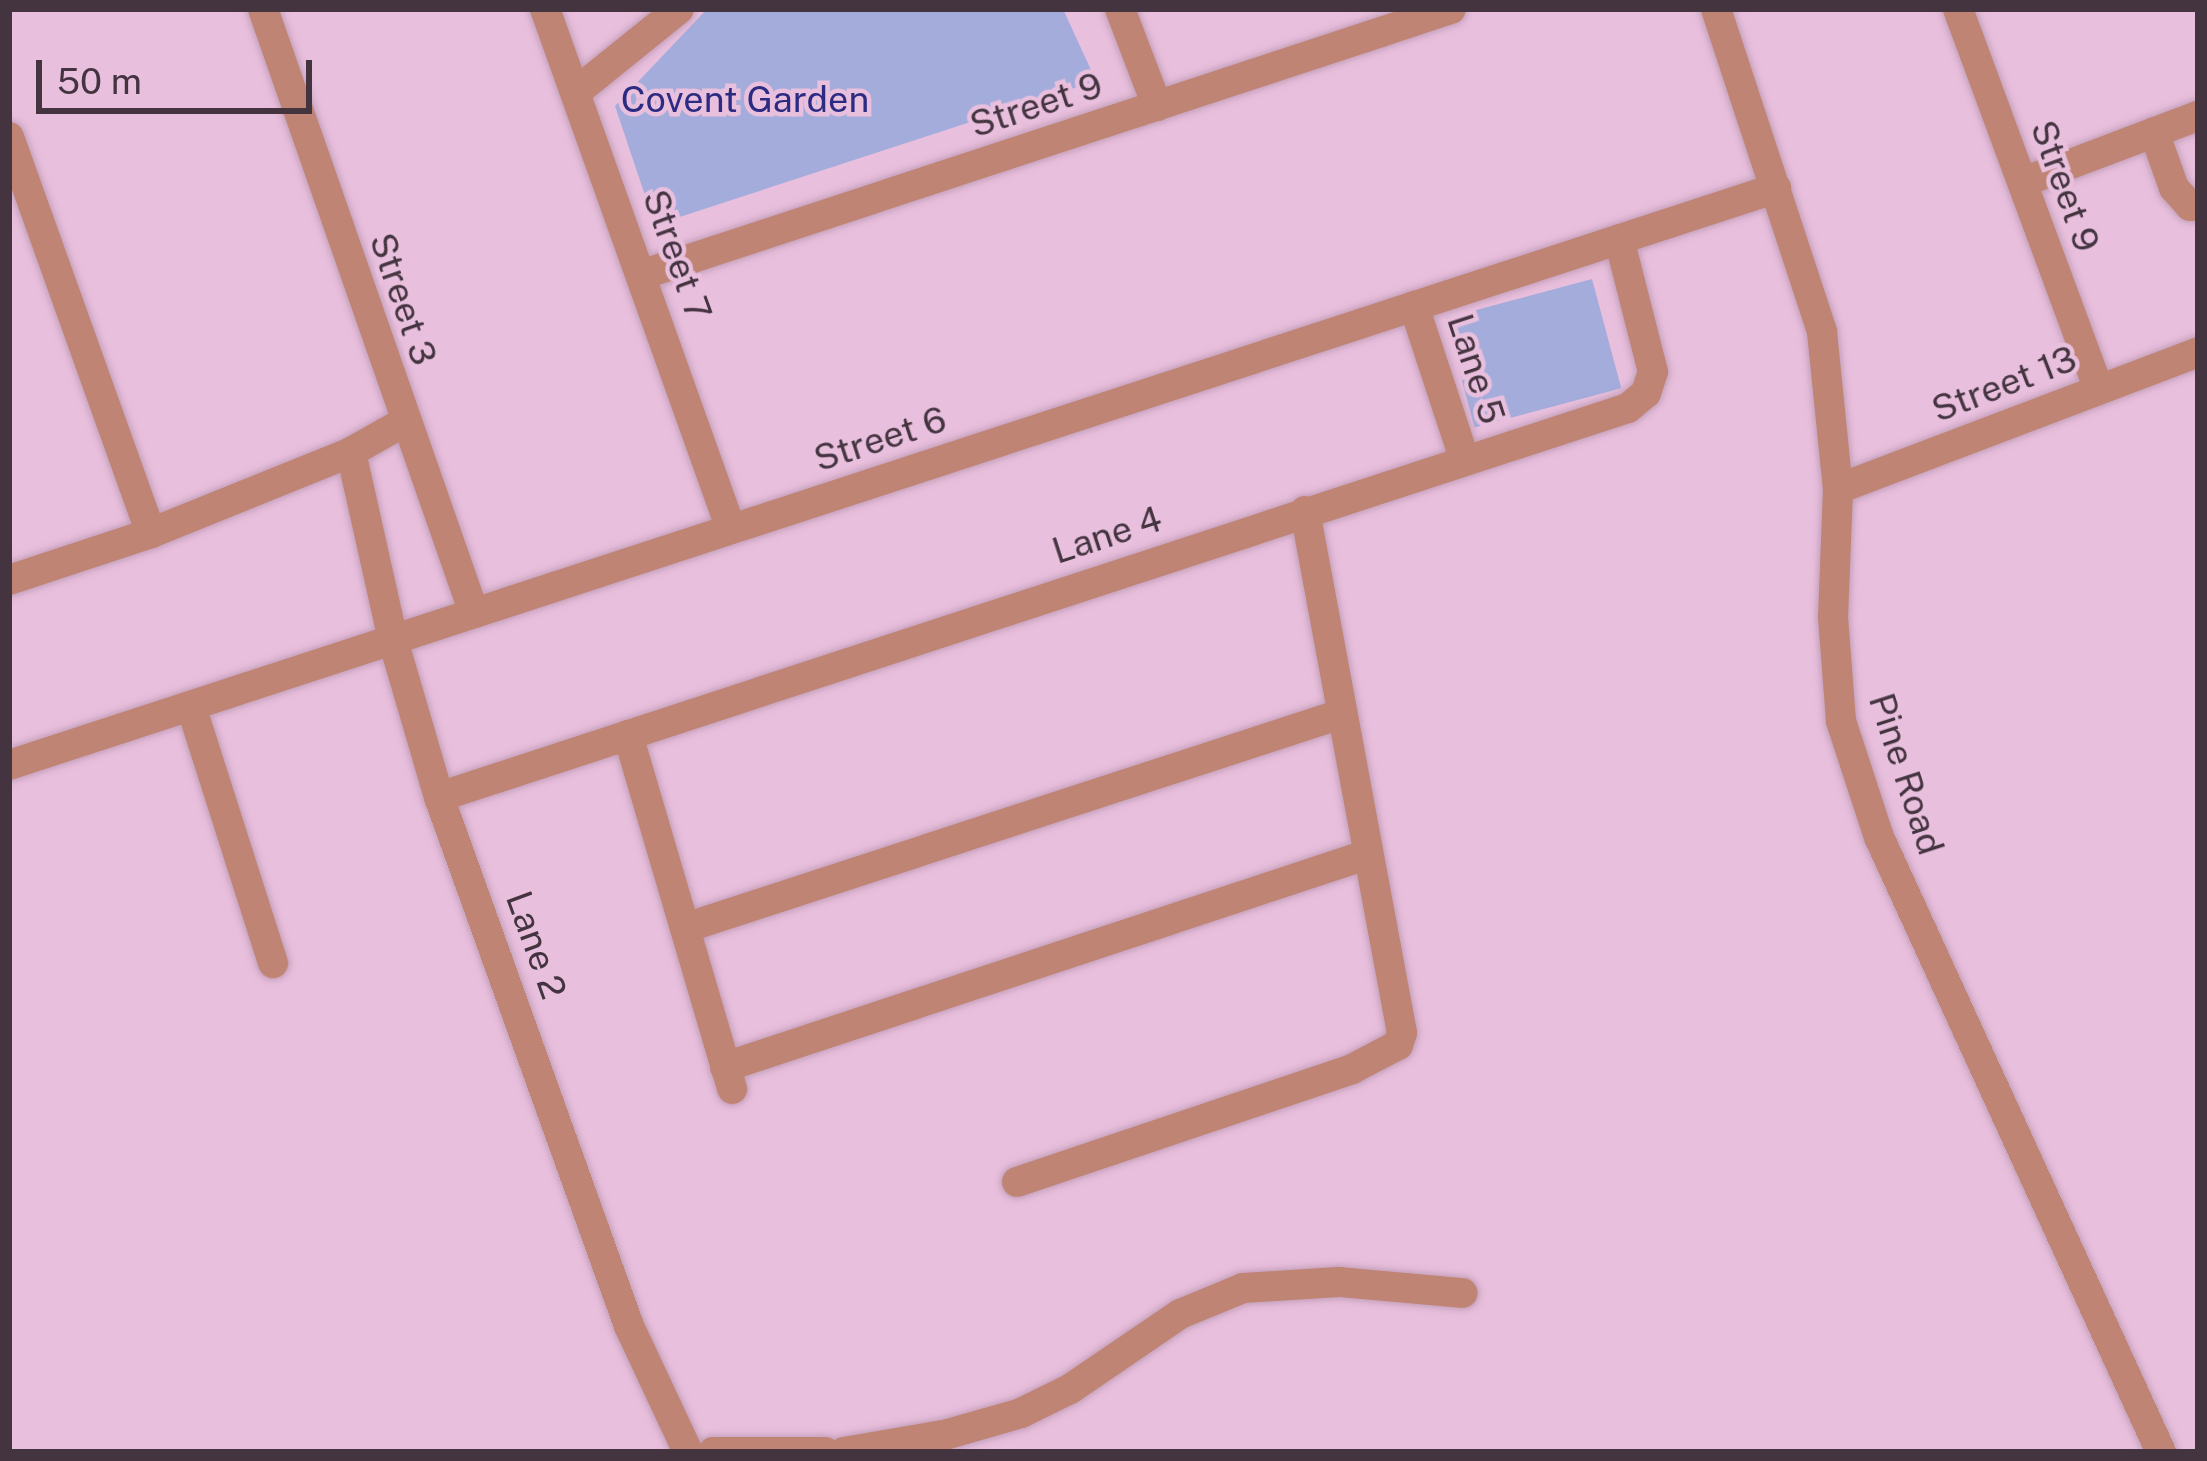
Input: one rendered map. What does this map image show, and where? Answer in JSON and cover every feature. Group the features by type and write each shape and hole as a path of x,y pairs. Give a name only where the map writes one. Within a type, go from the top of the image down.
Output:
{"street":[{"name":"Street 3","path":"263,9 474,614"},
{"name":"Street 7","path":"545,9 644,274 731,529"},
{"path":"576,92 679,9"},
{"path":"1120,9 1157,106"},
{"name":"Street 9","path":"644,274 1157,106 1412,15 1451,9"},
{"name":"Pine Road","path":"1716,9 1822,332 1838,489 1833,617 1841,721 1879,837 2161,1452"},
{"name":"Street 9","path":"1958,9 2098,390"},
{"path":"2023,182 2198,116"},
{"path":"2154,132 2174,188 2190,206 2198,205"},
{"path":"9,136 151,532"},
{"name":"Street 6","path":"9,765 1776,188"},
{"name":"Lane 4","path":"440,797 1628,408 1646,393 1652,372 1619,239"},
{"name":"Lane 5","path":"1414,306 1464,458"},
{"name":"Street 13","path":"1838,489 2198,352"},
{"path":"9,580 151,532 351,452 404,422"},
{"name":"Lane 2","path":"351,452 393,640 440,797 629,1326 688,1452"},
{"path":"1017,1182 1352,1069 1398,1046 1402,1033 1306,510"},
{"path":"191,706 273,963"},
{"path":"685,928 1341,714"},
{"path":"628,735 728,1078 1366,855"},
{"path":"844,1452 948,1434 1021,1413 1070,1389 1180,1314 1243,1288 1339,1282 1462,1293"},
{"path":"713,1452 825,1452"}],"green space":[{"name":"Covent Garden","path":"707,9 1063,9 1096,81 655,225 615,106"},
{"path":"1592,279 1621,388 1474,427 1445,318"}]}
